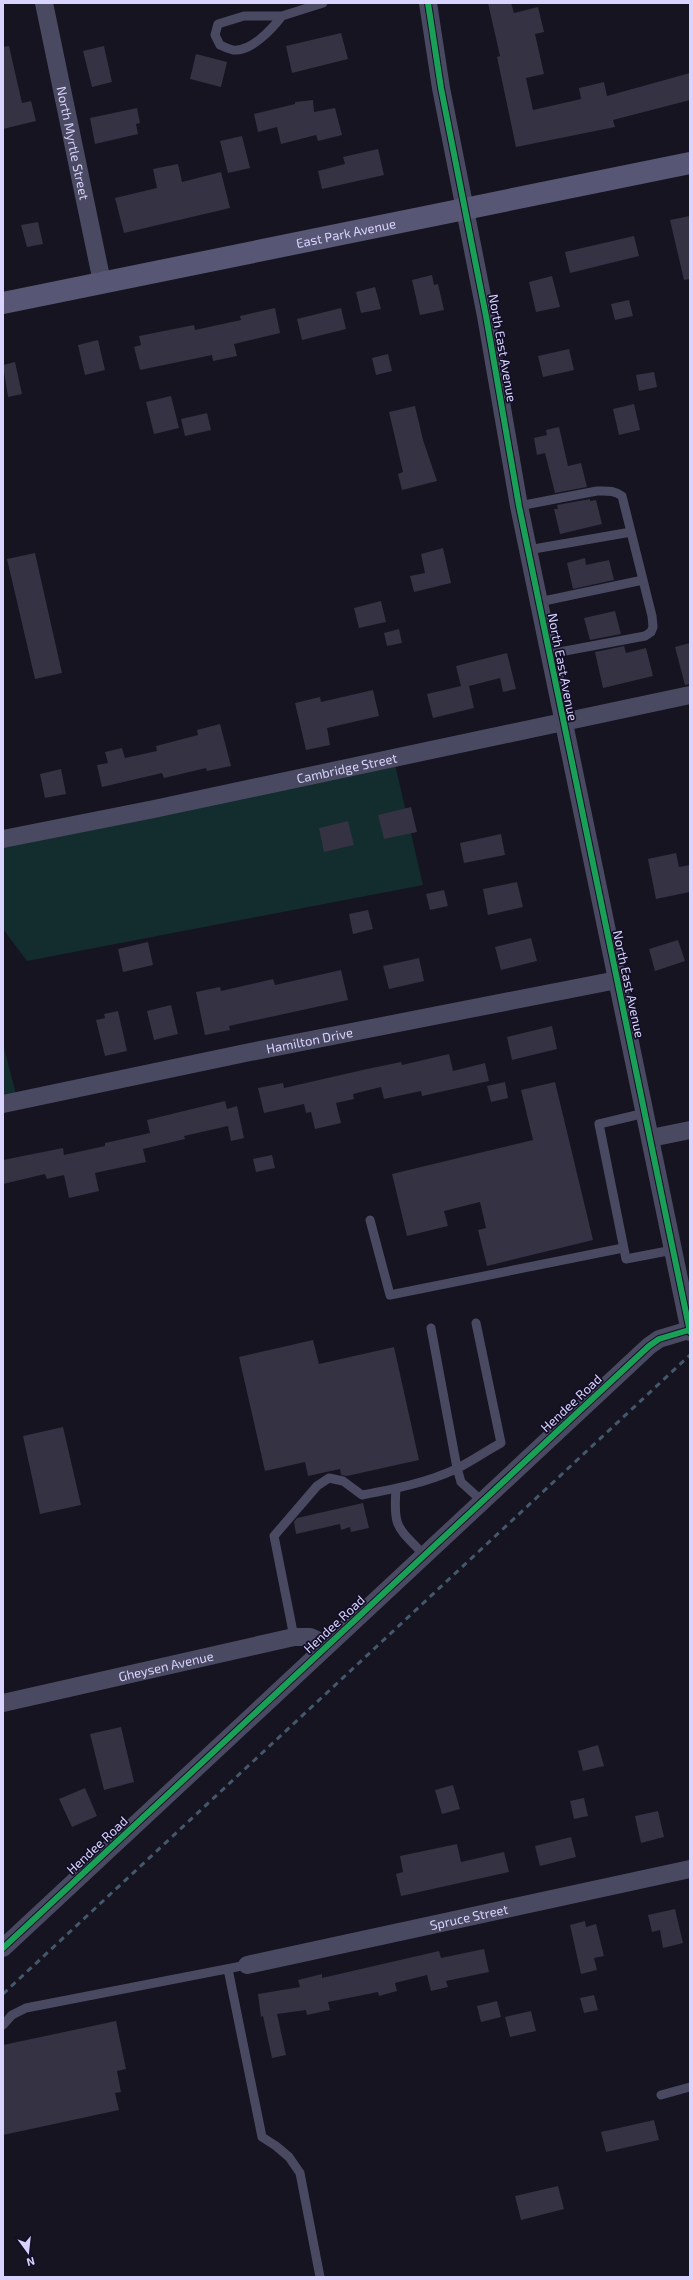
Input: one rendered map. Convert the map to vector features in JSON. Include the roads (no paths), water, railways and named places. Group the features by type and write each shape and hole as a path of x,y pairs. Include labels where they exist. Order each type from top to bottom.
{"main road":[{"name":"East Park Avenue","path":"3,303 690,163"}],"street":[{"name":"North Myrtle Street","path":"44,3 102,282"},
{"name":"North East Avenue","path":"428,3 441,88 465,208 519,506 562,721 690,1331"},
{"name":"Cambridge Street","path":"3,839 307,777 690,694"},
{"name":"Hamilton Drive","path":"3,1104 258,1050 617,980"},
{"path":"650,1138 690,1130"},
{"name":"Hendee Road","path":"3,1948 649,1346 658,1339 690,1331"},
{"name":"Gheysen Avenue","path":"3,1703 294,1637 310,1637 327,1645"},
{"name":"Spruce Street","path":"247,1965 690,1869"}],"lane":[{"path":"282,16 271,31 249,46 233,50 220,45 215,35 218,24 244,16 282,16 323,3"},
{"path":"519,506 597,491 613,492 622,496 652,616 653,627 651,632 645,636 549,654"},
{"path":"528,550 631,532"},
{"path":"539,602 643,580"},
{"path":"645,1113 599,1124 623,1248 626,1259 673,1250"},
{"path":"370,1220 390,1295 623,1248"},
{"path":"294,1637 274,1536 317,1486 329,1478 343,1481 362,1494 396,1489 432,1478 457,1468 501,1443 476,1323"},
{"path":"431,1328 457,1468 461,1482 482,1502"},
{"path":"396,1489 394,1512 398,1528 424,1555"},
{"path":"3,2025 12,2015 26,2008 247,1965"},
{"path":"228,1969 262,2138 276,2146 289,2157 300,2173 320,2277"},
{"path":"661,2095 690,2087"}],"railway":[{"path":"3,1994 690,1355"}]}
